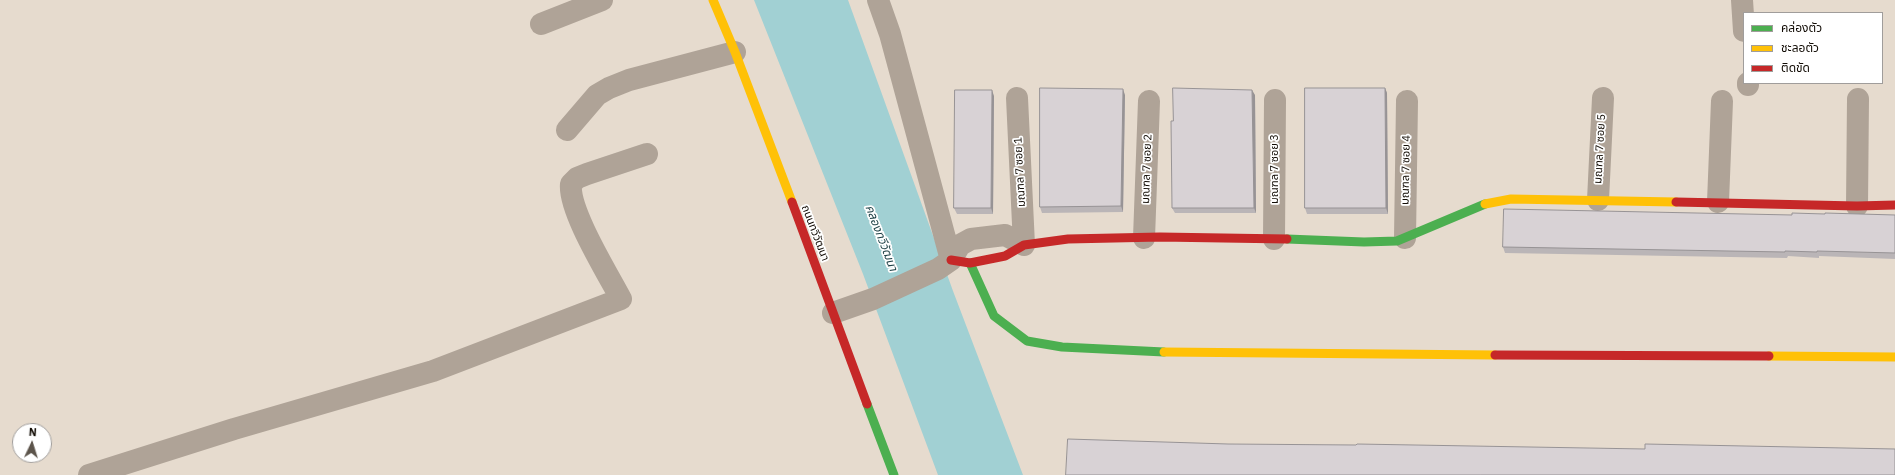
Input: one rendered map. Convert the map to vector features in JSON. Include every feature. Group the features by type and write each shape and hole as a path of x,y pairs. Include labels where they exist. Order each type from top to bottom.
{"street":[{"path":"541,24 602,0"},
{"name":"ถนนทวีวัฒนา","path":"713,0 735,52 894,475"},
{"path":"878,0 890,34 953,264 994,316 1027,341 1062,347 1122,351 1288,354 1895,358"},
{"path":"1742,0 1743,16"},
{"path":"568,130 597,95 609,88 629,80 735,52"},
{"name":"มณฑล 7 ซอย 1","path":"1017,98 1024,245"},
{"name":"มณฑล 7 ซอย 5","path":"1598,200 1603,98"},
{"path":"1857,206 1858,99"},
{"name":"มณฑล 7 ซอย 3","path":"1274,239 1275,100"},
{"name":"มณฑล 7 ซอย 2","path":"1144,238 1149,101"},
{"name":"มณฑล 7 ซอย 4","path":"1405,238 1407,101"},
{"path":"1718,202 1722,101"},
{"path":"89,475 242,426 433,371 621,299 578,218 571,199 571,184 582,176 647,154"},
{"path":"833,313 873,299 953,264 960,245 971,239 1005,235 1024,245 1068,239 1144,238 1274,239 1364,242 1397,241 1490,202 1510,199 1857,206 1895,205"}],"water":[{"name":"คลองทวีวัฒนา","path":"754,0 848,0 953,291 1023,475 938,475 863,274"}],"building":[{"path":"1040,88 1123,89 1121,206 1040,207"},
{"path":"1173,88 1252,90 1254,208 1172,208 1171,121 1173,121"},
{"path":"1305,88 1385,88 1386,208 1305,208"},
{"path":"955,90 992,90 991,208 954,208"},
{"path":"1504,209 1792,215 1792,213 1895,215 1895,253 1503,247"},
{"path":"1068,439 1228,444 1357,444 1645,449 1645,444 1895,449 1895,475 1066,475"}],"traffic: fast":[{"path":"1287,239 1364,242 1397,241 1485,204"},
{"path":"970,263 994,316 1027,341 1062,347 1164,352"},
{"path":"867,404 894,475"}],"traffic: slow":[{"path":"713,0 735,52 792,202"},
{"path":"1485,204 1511,199 1676,202"},
{"path":"1164,352 1495,355"},
{"path":"1769,356 1895,357"}],"traffic: jam":[{"path":"792,202 867,404"},
{"path":"1676,202 1857,206 1895,205"},
{"path":"951,260 970,263 1005,256 1024,245 1068,239 1160,237 1287,239"},
{"path":"1495,355 1769,356"}]}
